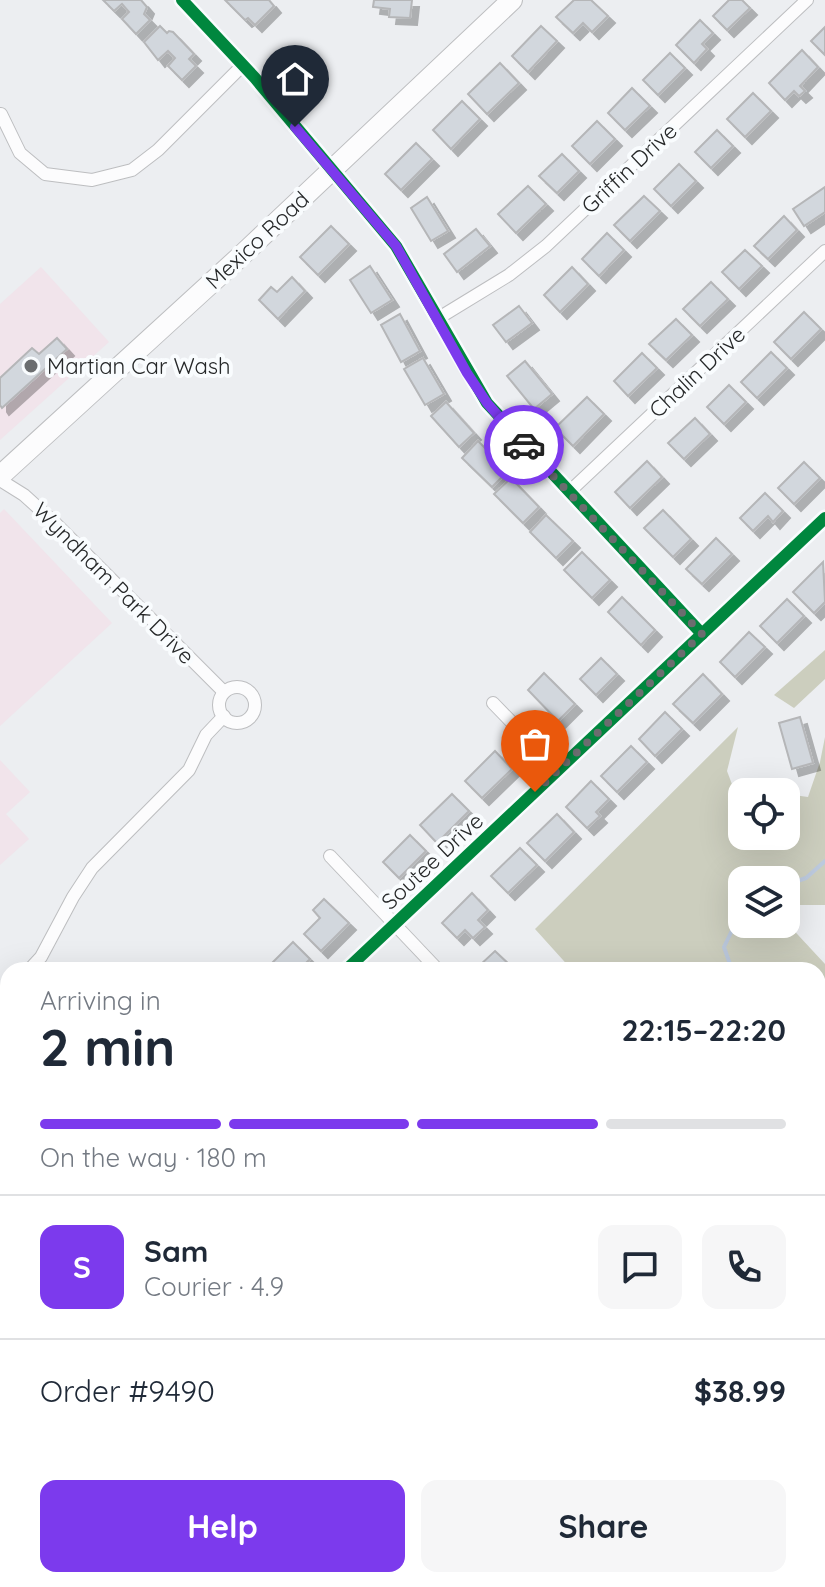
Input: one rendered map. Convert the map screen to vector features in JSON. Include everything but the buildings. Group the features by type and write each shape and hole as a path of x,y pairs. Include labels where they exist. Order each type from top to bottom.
{"main road":[{"name":"Mexico Road","path":"0,478 512,0"}],"street":[{"path":"182,0 243,65 396,246 487,403 702,634"},
{"name":"Griffin Drive","path":"437,319 509,275 546,246 807,0"},
{"path":"1,114 20,153 45,174 92,180 132,170 158,150 243,65"},
{"name":"Chalin Drive","path":"569,492 825,251"},
{"name":"Wyndham Park Drive","path":"0,478 56,524 224,692 235,687 246,689 255,702 253,713 245,721 233,722 224,716"},
{"name":"Soutee Drive","path":"355,962 825,518"},
{"path":"36,962 92,868 189,770 206,735 224,716 219,703 224,692"},
{"path":"493,703 558,770"},
{"path":"330,856 431,962"}],"shaded area":[{"path":"41,267 109,342 0,440 0,304"},
{"path":"4,509 112,623 0,726 0,513"},
{"path":"0,760 30,792 6,814 29,839 0,865"}],"green space":[{"path":"825,650 825,679 794,708 774,695"},
{"path":"738,727 727,771 730,778 728,850 800,850 800,796 808,797 825,737 825,905 800,905 800,866 728,866 728,938 800,937 823,962 565,962 535,929"}],"waterway":[{"path":"800,880 825,861"},
{"path":"728,938 724,947 729,962"}],"cycle path":[{"path":"182,0 255,78 396,246 487,403 702,634"},
{"path":"354,962 825,518"}],"way so far":[{"path":"524,445 702,634 535,792"}],"place":[{"name":"Martian Car Wash","path":"31,366"}],"route":[{"path":"295,127 396,246 467,373 487,403 524,445"}]}
